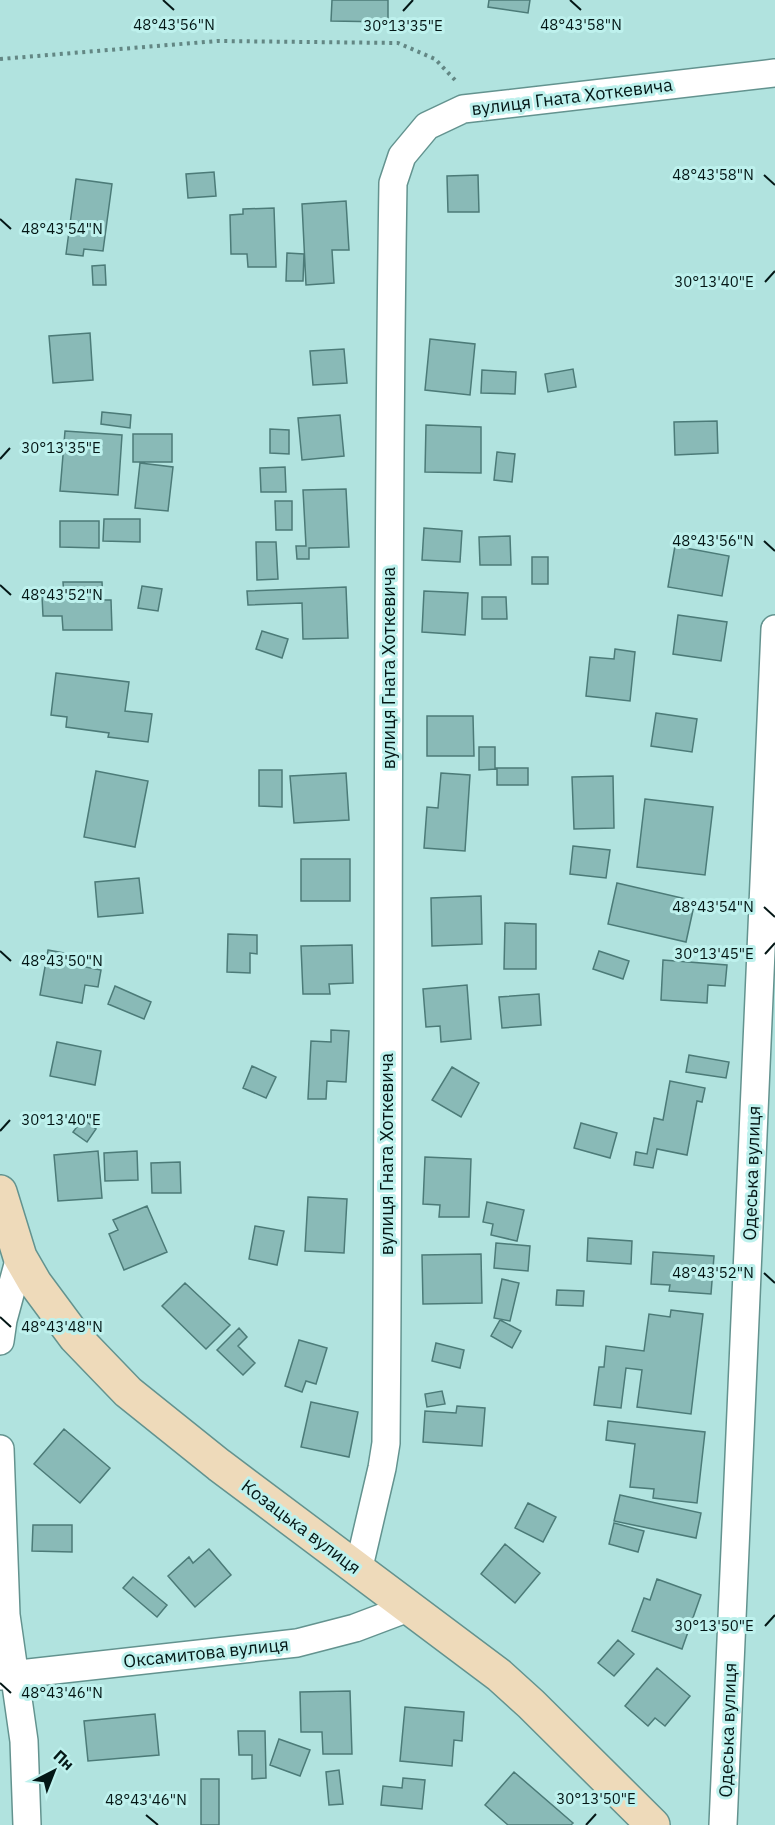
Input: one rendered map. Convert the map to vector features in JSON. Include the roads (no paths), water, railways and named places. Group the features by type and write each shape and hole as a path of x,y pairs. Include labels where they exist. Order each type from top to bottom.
{"main road":[{"name":"Козацька вулиця","path":"0,1192 20,1257 54,1310 75,1337 128,1392 358,1571 473,1654 515,1689 653,1825"}],"street":[{"name":"вулиця Гната Хоткевича","path":"358,1571 386,1443 390,798 389,430 393,183 402,156 427,126 463,110 775,73"},
{"name":"Одеська вулиця","path":"723,1825 775,629"},
{"path":"0,1341 3,1320 20,1257"},
{"path":"0,1449 7,1675 24,1741 27,1825"},
{"name":"Оксамитова вулиця","path":"7,1675 297,1643 355,1628 408,1608"}]}
